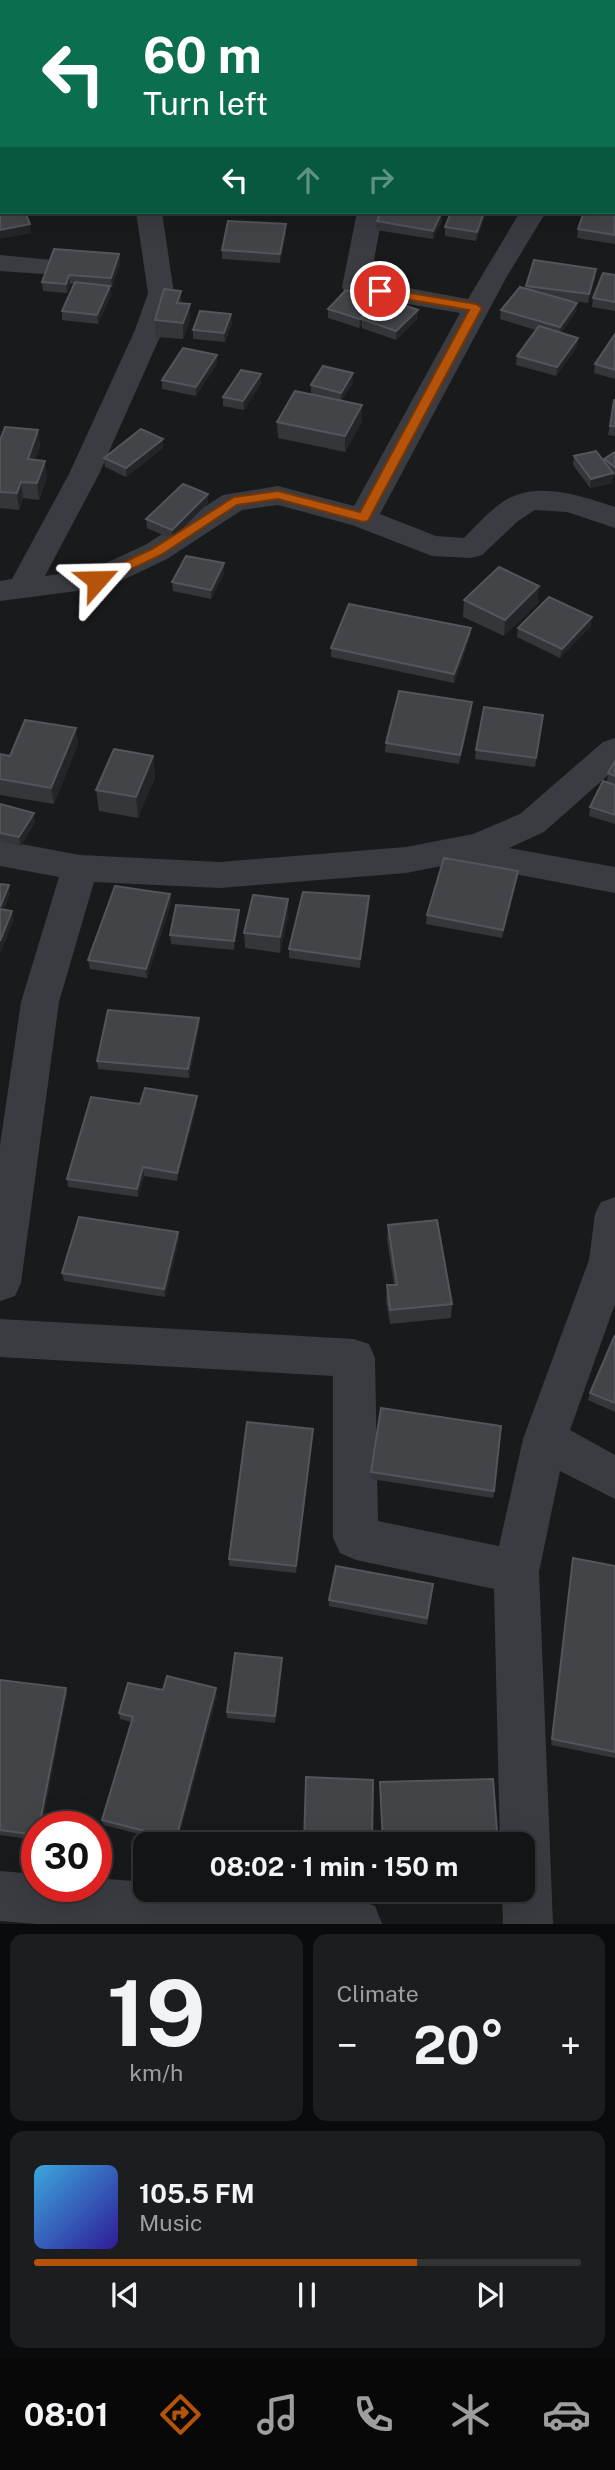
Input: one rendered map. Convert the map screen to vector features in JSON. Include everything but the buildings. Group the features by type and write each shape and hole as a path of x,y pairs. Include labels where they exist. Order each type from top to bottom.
{"street":[{"path":"11,590 84,474 149,331 161,293 149,214"},
{"path":"370,214 355,287 476,308"},
{"path":"363,518 476,308 532,214"},
{"path":"0,263 43,266"},
{"path":"11,590 97,580 156,552 234,502 278,495 363,518 432,546 471,548 519,506 537,499 576,506 615,518"},
{"path":"0,853 80,869 220,875 406,860 479,846 532,822 615,750"},
{"path":"454,850 615,880"},
{"path":"0,1283 40,1002 80,869"},
{"path":"528,1924 516,1572 545,1439 610,1260 615,1214"},
{"path":"0,1338 354,1358 356,1538 516,1572"},
{"path":"545,1439 615,1478"},
{"path":"0,1896 357,1924"}],"route":[{"path":"97,580 156,552 234,502 278,495 363,518 476,308 380,291"}]}
